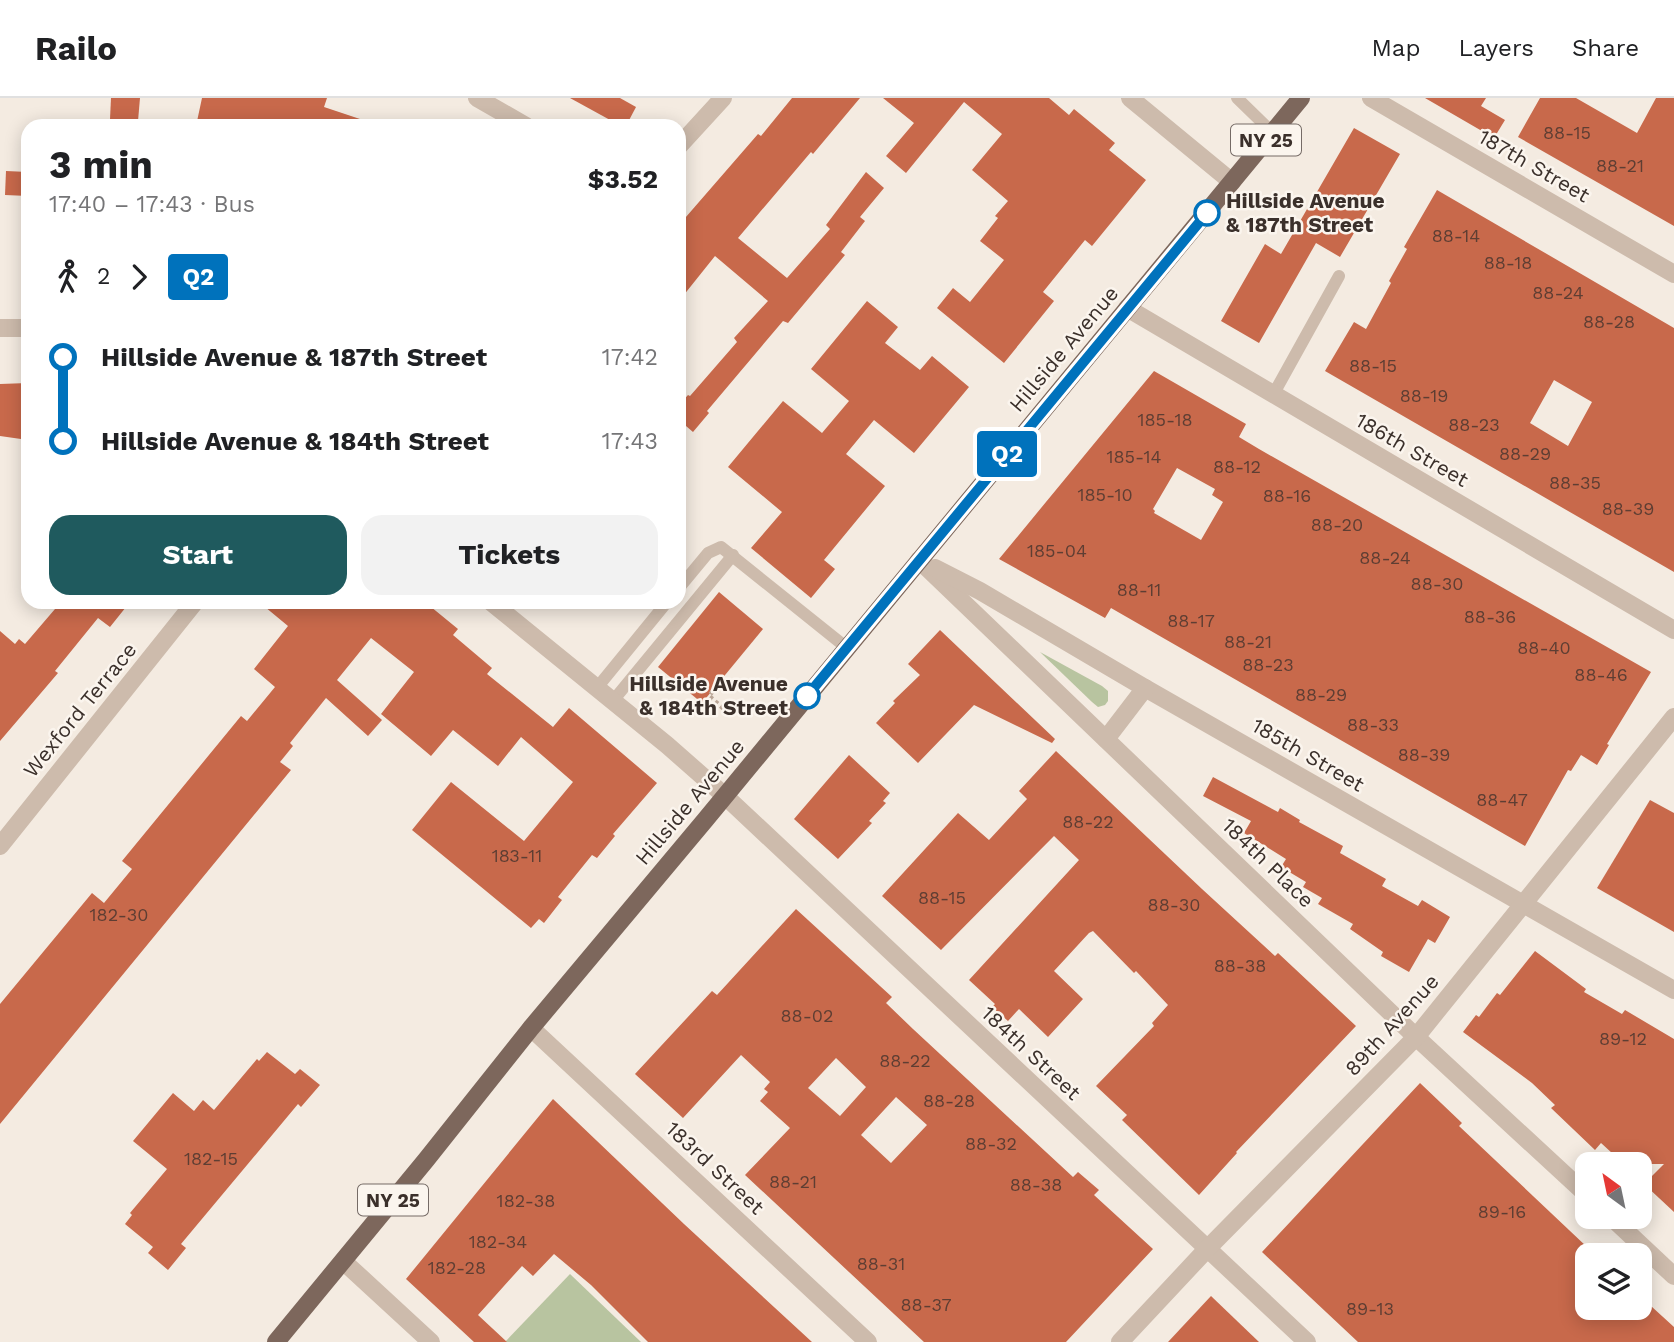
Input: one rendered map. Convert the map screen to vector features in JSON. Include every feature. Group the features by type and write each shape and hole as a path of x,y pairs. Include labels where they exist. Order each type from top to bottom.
{"main road":[{"name":"Hillside Avenue","path":"276,1342 531,1028 1301,98"}],"street":[{"path":"477,98 514,119"},
{"path":"686,138 723,98"},
{"path":"1130,98 1232,182"},
{"name":"187th Street","path":"1371,98 1674,274"},
{"name":"186th Street","path":"1127,309 1674,630"},
{"path":"0,328 21,328"},
{"name":"185th Street","path":"919,560 980,591 1674,990"},
{"name":"184th Place","path":"919,560 1416,1037 1575,1184"},
{"name":"Wexford Terrace","path":"0,846 189,609"},
{"name":"184th Street","path":"499,609 667,744 725,796 1307,1342"},
{"path":"1106,739 1145,688"},
{"name":"89th Avenue","path":"1120,1342 1207,1249 1416,1037 1674,717"},
{"name":"183rd Street","path":"531,1028 868,1342"},
{"path":"1624,1229 1674,1276"},
{"path":"343,1261 431,1342"}],"lane":[{"path":"1237,98 1273,133"},
{"path":"1273,394 1339,276"},
{"path":"686,580 708,553 721,547 847,648"},
{"path":"612,702 733,555"},
{"path":"596,689 661,609"}],"path":[{"path":"717,686 709,696 724,709"}],"green space":[{"path":"1040,652 1102,686 1108,691 1105,705 1098,707"},
{"path":"570,1274 641,1342 505,1342"}],"building":[{"path":"111,98 140,98 138,119 110,119"},
{"path":"202,98 327,98 324,107 360,119 198,119"},
{"path":"570,98 620,98 636,107 630,119 608,119"},
{"path":"792,98 860,98 738,238 787,278 830,229 826,225 866,172 884,188 860,217 865,221 841,252 845,255 788,323 783,321 707,411 709,413 693,432 686,426 686,397 690,396 737,342 734,338 768,301 715,256 686,292 686,217 758,134 761,136"},
{"path":"883,98 1049,98 1069,115 1074,109 1115,143 1109,150 1146,180 1092,246 1085,240 1043,292 1054,301 1004,363 937,308 953,288 970,302 1004,260 980,241 1008,201 972,170 1002,134 964,102 906,173 886,156 914,123"},
{"path":"1425,98 1486,98 1481,106 1505,120 1494,138"},
{"path":"1540,98 1576,98 1637,133 1656,98 1674,98 1674,226 1518,137"},
{"path":"1354,128 1400,154 1340,257 1316,243 1259,343 1221,321 1265,244 1281,254"},
{"path":"6,171 21,172 21,196 5,195"},
{"path":"1437,190 1674,328 1674,572 1325,371 1354,322 1366,329 1407,249 1404,247","holes":["1554,380 1592,402 1568,446 1530,423"]},
{"path":"867,301 898,327 885,343 920,370 932,356 969,387 914,453 874,420 846,454 885,486 824,560 835,569 811,598 751,548 782,512 728,467 783,401 822,433 849,401 811,369"},
{"path":"1154,371 1246,424 1239,437 1651,672 1597,765 1581,755 1571,771 1568,770 1525,846 1111,608 1105,618 999,559","holes":["1177,468 1215,489 1212,495 1223,502 1201,540 1154,513 1153,509"]},
{"path":"21,383 21,439 0,436 0,384"},
{"path":"719,592 763,629 702,703 658,667"},
{"path":"55,609 124,609 110,627 98,618 55,671 58,673 0,741 0,631 15,644 19,639 25,644"},
{"path":"267,609 434,609 458,629 453,635 492,668 487,674 553,727 569,708 657,783 613,834 615,836 597,858 592,855 558,897 562,900 544,923 539,919 531,928 412,830 451,782 524,841 573,782 521,737 498,766 453,730 431,756 381,714 414,672 371,638 337,680 382,720 368,736 326,698 290,743 293,746 280,762 291,770 0,1124 0,1004 92,893 104,903 132,869 122,861 241,716 247,721 275,687 254,669 288,626"},
{"path":"940,630 1055,739 1052,743 974,705 918,763 876,723 895,703 893,701 920,675 908,664"},
{"path":"1056,751 1275,956 1278,953 1356,1026 1236,1152 1199,1195 1122,1120 1127,1115 1096,1086 1154,1026 1152,1023 1168,1005 1136,971 1134,973 1093,931 1089,933 1054,971 1083,999 1048,1037 1019,1009 1008,1021 992,1007 995,1004 969,980 1079,860 1054,836 941,950 882,896 958,813 989,840 1027,799 1019,791"},
{"path":"849,755 890,793 883,801 886,803 869,821 872,823 838,859 794,819"},
{"path":"1213,777 1278,812 1280,808 1300,820 1299,822 1343,846 1340,853 1386,879 1382,886 1418,906 1422,900 1450,917 1435,943 1428,939 1409,972 1381,956 1383,952 1350,929 1353,924 1318,904 1322,898 1303,887 1306,882 1281,867 1286,859 1244,833 1251,821 1203,796"},
{"path":"1650,800 1674,813 1674,932 1597,888"},
{"path":"796,909 892,997 886,1003 913,1029 1073,1177 1078,1172 1099,1190 1094,1195 1153,1249 1066,1342 924,1342 745,1175 790,1128 760,1101 768,1092 764,1089 770,1082 741,1055 683,1118 635,1074 712,991 717,995","holes":["836,1058 866,1087 840,1116 808,1088","896,1097 927,1125 891,1163 861,1135"]},
{"path":"1535,951 1586,989 1584,992 1622,1014 1625,1010 1674,1039 1674,1212 1652,1191 1652,1176 1664,1164 1652,1164 1652,1152 1611,1152 1601,1143 1595,1150 1551,1108 1555,1105 1532,1083 1463,1032 1476,1015 1479,1017 1497,993 1500,995"},
{"path":"267,1052 295,1074 300,1069 320,1085 301,1107 298,1104 181,1244 186,1248 168,1270 148,1253 153,1247 125,1224 132,1215 130,1213 167,1169 133,1141 173,1093 194,1111 203,1100 214,1110 257,1059 259,1061"},
{"path":"1420,1083 1462,1123 1459,1126 1583,1243 1575,1243 1575,1320 1652,1320 1652,1307 1674,1327 1674,1342 1358,1342 1262,1252"},
{"path":"553,1099 812,1342 648,1342 591,1285 554,1254 533,1276 522,1266 478,1315 507,1342 474,1342 406,1279"},
{"path":"1211,1296 1259,1342 1168,1342"}],"bus line":[{"name":"Q2","path":"807,696 1207,213"}],"place":[{"name":"Hillside Avenue & 187th Street","path":"1207,213"},
{"name":"Hillside Avenue & 184th Street","path":"807,696"}]}
